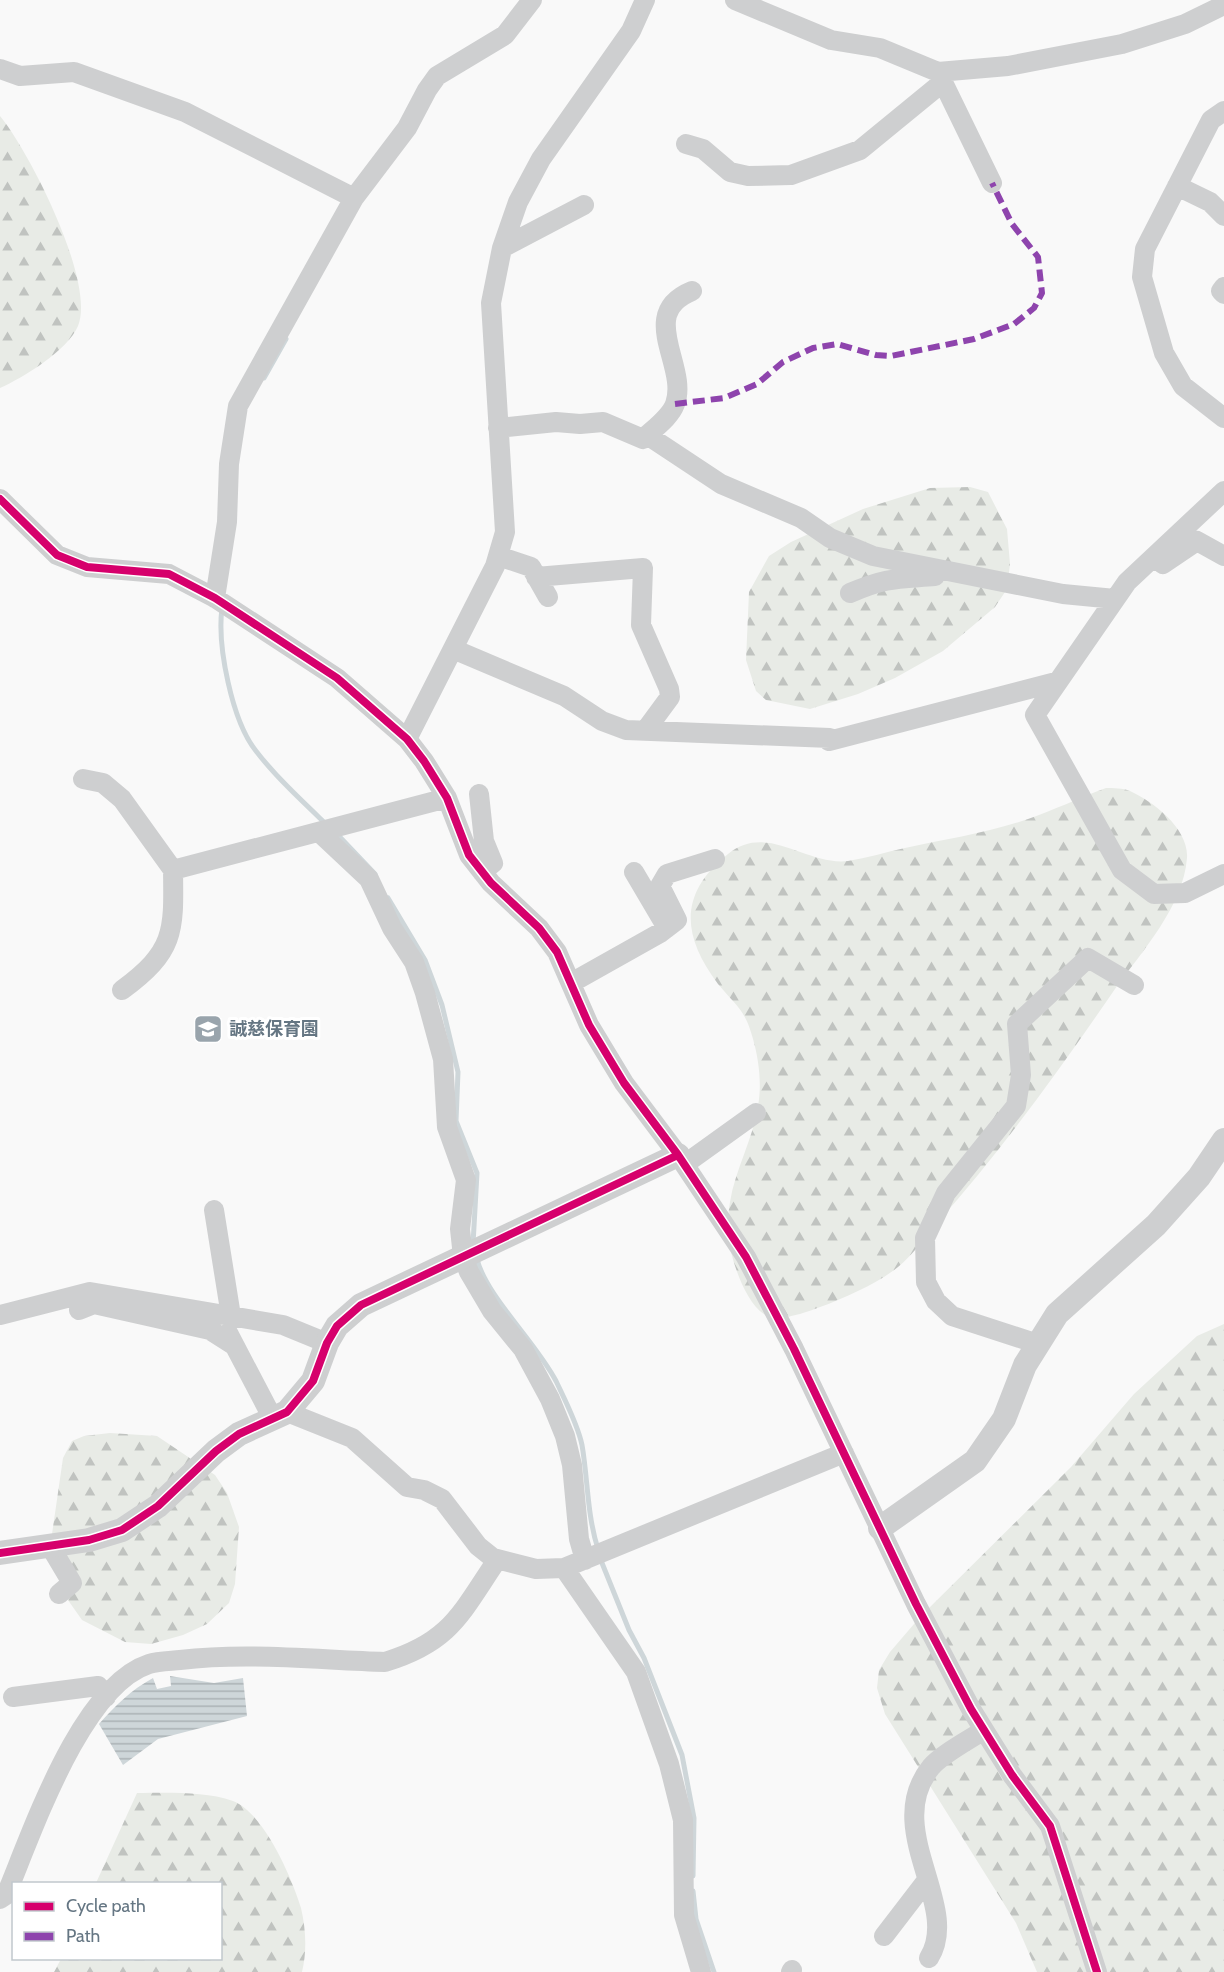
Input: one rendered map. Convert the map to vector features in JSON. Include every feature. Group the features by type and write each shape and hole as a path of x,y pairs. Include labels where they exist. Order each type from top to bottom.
{"street":[{"path":"215,598 226,522 229,464 238,406 354,198 407,128 437,76 505,35 531,0"},
{"path":"407,739 498,556 505,532 491,303 502,248 518,202 541,159 631,31 645,0"},
{"path":"735,0 831,40 880,48 941,77 992,183"},
{"path":"686,144 703,149 730,172 748,176 791,175 860,150 941,77 1122,44 1185,24 1224,5"},
{"path":"0,69 20,76 74,72 184,112 354,198"},
{"path":"1224,111 1211,120 1145,249 1142,277 1164,353 1183,386 1224,418"},
{"path":"1177,186 1210,202 1224,216"},
{"path":"502,248 584,205"},
{"path":"1224,287 1221,291 1224,294"},
{"path":"498,428 556,422 580,424 603,422 644,439 675,404 677,386 664,322 673,303 692,291"},
{"path":"647,435 721,484 801,518 830,538 873,556 1063,594 1115,599"},
{"path":"1224,491 1127,582 1035,715 1122,870 1154,894 1185,893 1224,874"},
{"path":"0,499 57,555 87,567 169,574 215,598 337,678 407,739 447,798 470,855 482,872 539,928 557,952 589,1025 624,1083 681,1159 746,1257 916,1604 984,1730 1012,1775 1050,1826 1097,1972"},
{"path":"1154,557 1163,564 1197,541 1224,556"},
{"path":"498,556 531,567 548,597"},
{"path":"536,577 643,568 641,625 669,689 670,697 645,731"},
{"path":"850,593 874,582 898,576 934,577 955,572"},
{"path":"453,649 564,696 602,721 626,730 830,738 829,741 1056,682"},
{"path":"83,778 103,783 122,799 173,870 174,919 166,948 145,973 122,990"},
{"path":"479,794 484,841 493,863 482,872"},
{"path":"173,870 340,828 447,798"},
{"path":"320,833 369,879 392,928 414,962 443,1059 447,1127 466,1180 460,1228 463,1257 469,1272 492,1311 523,1348 550,1399 565,1436 572,1465 579,1539 585,1560"},
{"path":"571,983 677,920 660,886 667,874 715,859"},
{"path":"634,872 667,928"},
{"path":"1038,1344 952,1316 936,1301 926,1282 925,1238 946,1192 1016,1106 1021,1075 1017,1024 1088,958 1134,985"},
{"path":"0,1553 89,1540 122,1530 158,1506 216,1451 239,1434 280,1415 313,1381 327,1343 337,1326 361,1305 681,1159 756,1113"},
{"path":"880,1528 941,1488 975,1461 1004,1419 1025,1365 1057,1314 1156,1226 1199,1177 1224,1140"},
{"path":"214,1210 232,1344"},
{"path":"0,1315 90,1292 283,1325 327,1343"},
{"path":"79,1310 94,1304 210,1330 232,1344 280,1415 352,1438 407,1487 424,1490 442,1499 478,1546 497,1560 536,1569 564,1568 844,1453"},
{"path":"50,1546 72,1583 59,1594"},
{"path":"0,1899 6,1895 73,1741 120,1681 148,1664 211,1656 385,1662 409,1655 432,1644 452,1625 497,1560"},
{"path":"564,1568 636,1672 669,1764 683,1820 684,1915 701,1972"},
{"path":"13,1697 98,1686 106,1697"},
{"path":"929,1958 936,1946 937,1923 913,1811 918,1790 932,1766 984,1730"},
{"path":"884,1936 927,1880"}],"green space":[{"path":"0,116 27,157 57,218 69,249 81,306 78,326 65,344 32,370 0,388"},
{"path":"970,487 988,492 1007,529 1010,564 1007,589 995,607 943,651 895,678 858,694 810,709 766,700 756,691 746,660 749,592 769,556 791,542 863,509 930,488"},
{"path":"1106,788 1127,790 1159,809 1176,827 1186,847 1184,876 1178,894 1160,928 1007,1138 903,1262 877,1281 824,1306 776,1319 765,1315 756,1307 741,1281 731,1251 727,1227 732,1190 756,1118 760,1090 758,1064 747,1021 718,984 697,949 692,932 691,916 693,900 700,884 728,854 743,845 757,842 772,843 817,858 848,861 1013,824"},
{"path":"1224,1324 1224,1972 1037,1972 1016,1923 885,1714 877,1688 879,1670 890,1652 920,1617 1071,1467 1134,1394 1197,1336"},
{"path":"110,1433 157,1436 215,1475 227,1493 239,1527 235,1584 229,1603 207,1624 183,1635 151,1644 125,1642 82,1620 63,1593 52,1534 63,1458 72,1441 84,1436"},
{"path":"137,1793 185,1793 233,1801 244,1808 266,1832 291,1880 304,1924 305,1957 302,1972 54,1972 60,1960 222,1960 222,1882 96,1882"}],"shaded area":[{"path":"170,1676 214,1683 243,1678 247,1716 158,1739 123,1765 99,1724 124,1698 153,1678 157,1689 171,1686"}],"waterway":[{"path":"264,378 286,339"},
{"path":"222,608 224,662 233,703 247,738 272,770 327,825"},
{"path":"336,833 375,874"},
{"path":"388,898 425,960 442,1005 458,1072 456,1121 477,1173 473,1244"},
{"path":"477,1259 490,1288 556,1381 574,1421 582,1445 590,1510 598,1549"},
{"path":"600,1558 629,1630 644,1658 682,1755 694,1818 693,1876"},
{"path":"693,1891 696,1919 714,1972"}],"marked path":[{"path":"675,404 724,398 757,384 783,362 813,348 837,344 876,355 891,356 974,339 1014,324 1034,308 1042,293 1038,257 1012,224 992,183"}],"cycle path":[{"path":"0,499 57,555 87,567 169,574 215,598 337,678 407,739 424,761 447,798 469,855 491,883 539,928 557,952 589,1025 624,1083 678,1155 746,1257 794,1349 916,1604 971,1709 1012,1775 1050,1826 1097,1972"},
{"path":"0,1553 89,1540 122,1530 158,1506 216,1451 239,1434 287,1412 313,1381 327,1343 337,1326 361,1305 678,1155"}],"place":[{"name":"誠慈保育園","path":"208,1029"}]}
